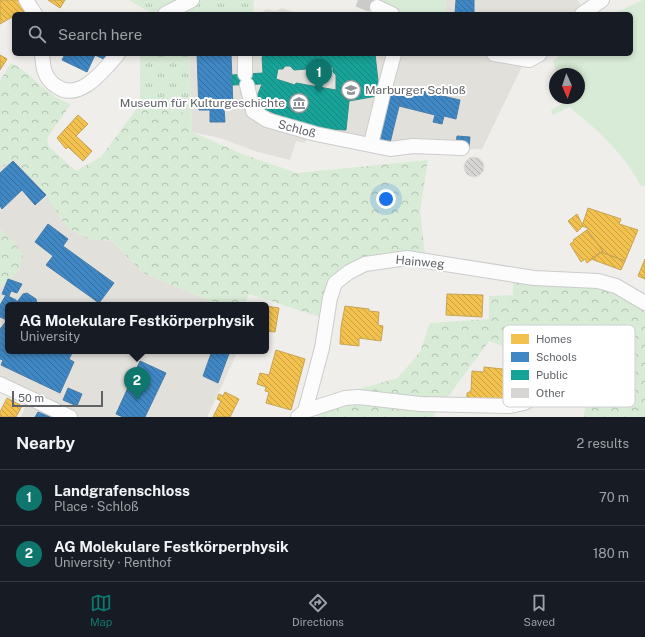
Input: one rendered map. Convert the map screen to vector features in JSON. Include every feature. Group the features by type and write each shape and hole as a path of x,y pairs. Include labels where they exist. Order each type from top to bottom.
{"street":[{"path":"26,0 34,12"},
{"path":"169,12 192,0"},
{"path":"585,12 602,0"},
{"path":"377,7 388,12"},
{"path":"42,56 43,68 47,78 60,89 70,92 79,89 91,81 116,56"},
{"name":"Schloß","path":"245,56 248,98 253,110 266,120 316,134 390,149 413,146 462,148"},
{"path":"371,144 393,56"},
{"path":"505,56 529,60 536,56"},
{"name":"Hainweg","path":"301,414 322,348 330,298 335,283 349,272 365,264 407,258 534,278 598,281 616,286 645,303"},
{"path":"5,387 70,417"},
{"path":"301,414 345,398 358,397 420,404 503,406"}],"shaded area":[{"path":"446,0 578,0 581,5 573,12 445,12"},
{"path":"282,8 293,12 262,12 266,9 275,11"},
{"name":"Marburger Schloß","path":"189,56 527,56 482,149 413,150 307,138 305,143 296,141 290,160 258,152 220,138 192,132"},
{"path":"14,159 46,194 63,222 70,229 89,239 112,241 143,273 214,302 5,302 5,354 237,354 207,417 21,417 30,395 0,379 0,288 20,269 14,242 0,229 0,164 4,166"}],"green space":[{"path":"129,0 179,0 157,12 150,12"},
{"path":"200,0 254,0 253,12 177,12"},
{"path":"382,0 446,0 445,12 398,12 388,6"},
{"path":"645,0 645,186 641,186 634,174 610,143 570,107 553,115 551,110 562,104 585,104 585,68 555,68 553,61 559,56 633,56 633,12 617,12"},
{"path":"140,56 189,56 191,114 140,104"},
{"path":"11,63 27,73 54,96 71,104 47,138 49,147 76,171 101,157 140,104 191,114 192,132 242,154 297,173 428,160 420,211 425,254 364,260 325,296 320,317 249,294 246,302 214,302 143,273 112,241 89,239 70,229 63,222 46,194 14,159 4,166 0,164 0,81"},
{"path":"0,229 14,242 23,255 20,269 0,288"},
{"path":"513,281 598,288 625,297 645,311 645,417 583,417 586,407 635,407 635,325 503,325 503,346 489,341 433,417 320,417 312,415 317,401 398,378 420,352 430,323 489,319 489,296 513,295"}],"building: Homes":[{"path":"0,0 20,0 28,12 12,12 12,17 0,24"},
{"path":"48,0 65,0 60,8"},
{"path":"0,55 7,59 0,70"},
{"path":"78,115 88,124 76,136 92,151 83,161 68,147 66,149 57,138"},
{"path":"588,208 621,219 619,224 638,230 625,261 601,252 603,251 587,230 588,228 582,226"},
{"path":"577,214 583,226 577,232 568,221"},
{"path":"587,230 603,251 587,263 585,259 581,262 570,244"},
{"path":"601,252 625,261 621,270 591,259"},
{"path":"645,259 645,279 638,276"},
{"path":"447,294 483,295 482,317 446,315"},
{"path":"269,306 279,308 275,332 269,331"},
{"path":"345,306 369,309 369,311 379,312 378,325 383,326 381,341 359,338 359,346 340,344 341,327"},
{"path":"276,350 305,359 291,410 266,403 269,392 265,391 266,387 257,384 260,373 269,375"},
{"path":"484,367 503,369 503,398 501,398 500,402 470,400 467,398 467,393 471,391 472,371 484,372"},
{"path":"225,392 239,399 230,417 213,417 221,401 217,399 219,394 223,396"},
{"path":"7,398 22,406 16,417 0,417 0,412"}],"building: Schools":[{"path":"456,0 474,0 474,12 455,12"},
{"path":"64,56 95,56 87,72 62,60"},
{"path":"97,56 107,56 106,60"},
{"path":"197,56 231,56 233,107 224,108 225,122 210,122 210,110 199,110"},
{"path":"404,87 460,100 456,119 444,116 442,124 433,122 435,115 399,106"},
{"path":"387,90 402,94 389,147 374,144"},
{"path":"457,136 470,137 469,147 456,146"},
{"path":"13,161 46,195 35,205 22,190 2,209 0,206 0,173"},
{"path":"48,224 68,239 63,246 114,283 100,302 98,302 46,265 53,256 35,242"},
{"path":"8,279 22,284 17,293 11,291 9,296 2,294"},
{"path":"27,293 36,299 36,302 17,302 23,294"},
{"path":"6,295 16,300 17,302 5,302 5,319 0,317 0,305"},
{"path":"5,323 5,330 1,328"},
{"path":"0,328 5,330 5,354 72,354 69,359 74,362 60,393 1,365 3,360 0,359"},
{"path":"211,354 229,354 218,383 203,376"},
{"path":"140,361 166,373 145,417 123,417 116,414"},
{"path":"68,388 82,394 77,406 63,400"},
{"path":"38,412 50,417 35,417"}],"building: Public":[{"path":"263,56 375,56 379,90 377,96 349,101 346,130 324,129 309,125 281,122 282,117 254,104 262,84 232,85 232,75 263,73","holes":["285,66 290,66 294,70 333,67 333,72 336,75 336,90 296,83 295,85 276,79 278,69 283,69"]}],"building: Other":[{"path":"474,157 481,160 484,167 481,174 474,177 467,174 464,167 467,160"}],"tunnel":[{"path":"358,0 377,7"}],"place":[{"name":"Marburger Schloß","path":"351,90"},
{"name":"Landgrafenschloss","path":"319,92"},
{"name":"Museum für Kulturgeschichte","path":"299,103"},
{"name":"AG Molekulare Festkörperphysik","path":"137,400"}]}
